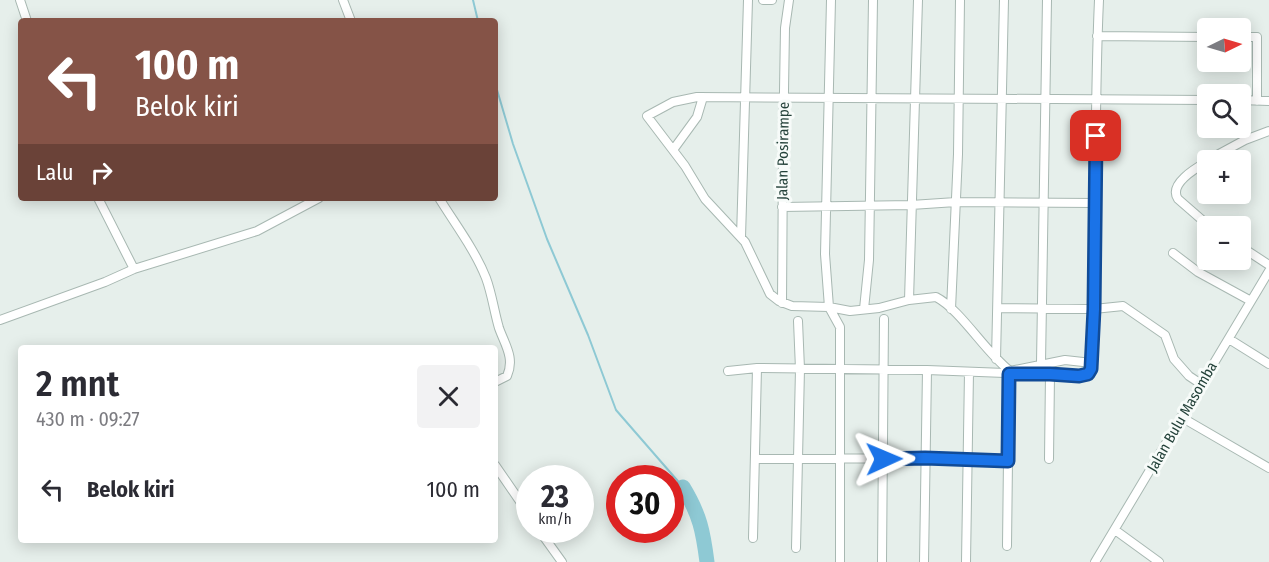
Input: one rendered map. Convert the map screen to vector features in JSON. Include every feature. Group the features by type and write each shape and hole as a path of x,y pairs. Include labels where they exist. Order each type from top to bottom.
{"street":[{"path":"20,0 26,18"},
{"path":"343,0 350,18"},
{"path":"741,237 748,0"},
{"path":"763,0 772,0"},
{"name":"Jalan Posirampe","path":"782,303 784,99 786,16 789,0"},
{"path":"831,0 825,254 829,307 840,327 840,562"},
{"path":"864,309 869,260 873,0"},
{"path":"909,300 918,0"},
{"path":"951,309 959,99 960,0"},
{"path":"996,359 1004,0"},
{"path":"1041,363 1047,0"},
{"path":"728,371 758,368 884,369 1083,376 1088,374 1092,363 1094,309 1095,98 1099,0"},
{"path":"1097,36 1197,37"},
{"path":"1251,37 1257,37 1257,101"},
{"path":"673,150 697,117 704,97"},
{"path":"1092,363 1065,360 1010,371 996,359 951,309 936,297 850,311 829,307 808,308 782,303 770,294 752,253 741,237 705,199 695,181 647,116 673,102 704,97 1197,100"},
{"path":"1251,101 1269,101"},
{"path":"1227,150 1269,131"},
{"path":"1197,167 1176,189 1175,194 1198,216"},
{"path":"100,201 134,269"},
{"path":"0,320 134,269 257,231 314,201"},
{"path":"441,201 475,255 487,279 499,327 510,357 511,367 507,376 498,380"},
{"path":"782,207 956,202 1096,203"},
{"path":"1173,253 1198,272 1251,301"},
{"path":"1251,253 1269,265"},
{"name":"Jalan Bulu Masomba","path":"1095,562 1269,271"},
{"path":"998,308 1094,309 1123,306 1165,335 1174,359 1182,369 1201,384"},
{"path":"882,562 884,319"},
{"path":"795,548 800,369 798,321"},
{"path":"1229,339 1269,364"},
{"path":"753,538 758,368"},
{"path":"924,562 927,370"},
{"path":"966,562 969,372"},
{"path":"1007,546 1009,374"},
{"path":"1049,459 1050,374"},
{"path":"1181,417 1269,468"},
{"path":"756,459 925,458 1008,461"},
{"path":"498,469 516,496"},
{"path":"1115,530 1159,562"},
{"path":"548,543 562,562"}],"waterway":[{"path":"473,0 477,18"},
{"path":"498,93 513,144 547,239 588,335 616,410 664,465"},
{"path":"684,489 700,523 707,562"}],"route":[{"path":"884,459 1008,461 1009,374 1079,376 1088,374 1092,363 1094,309 1096,136"}]}
